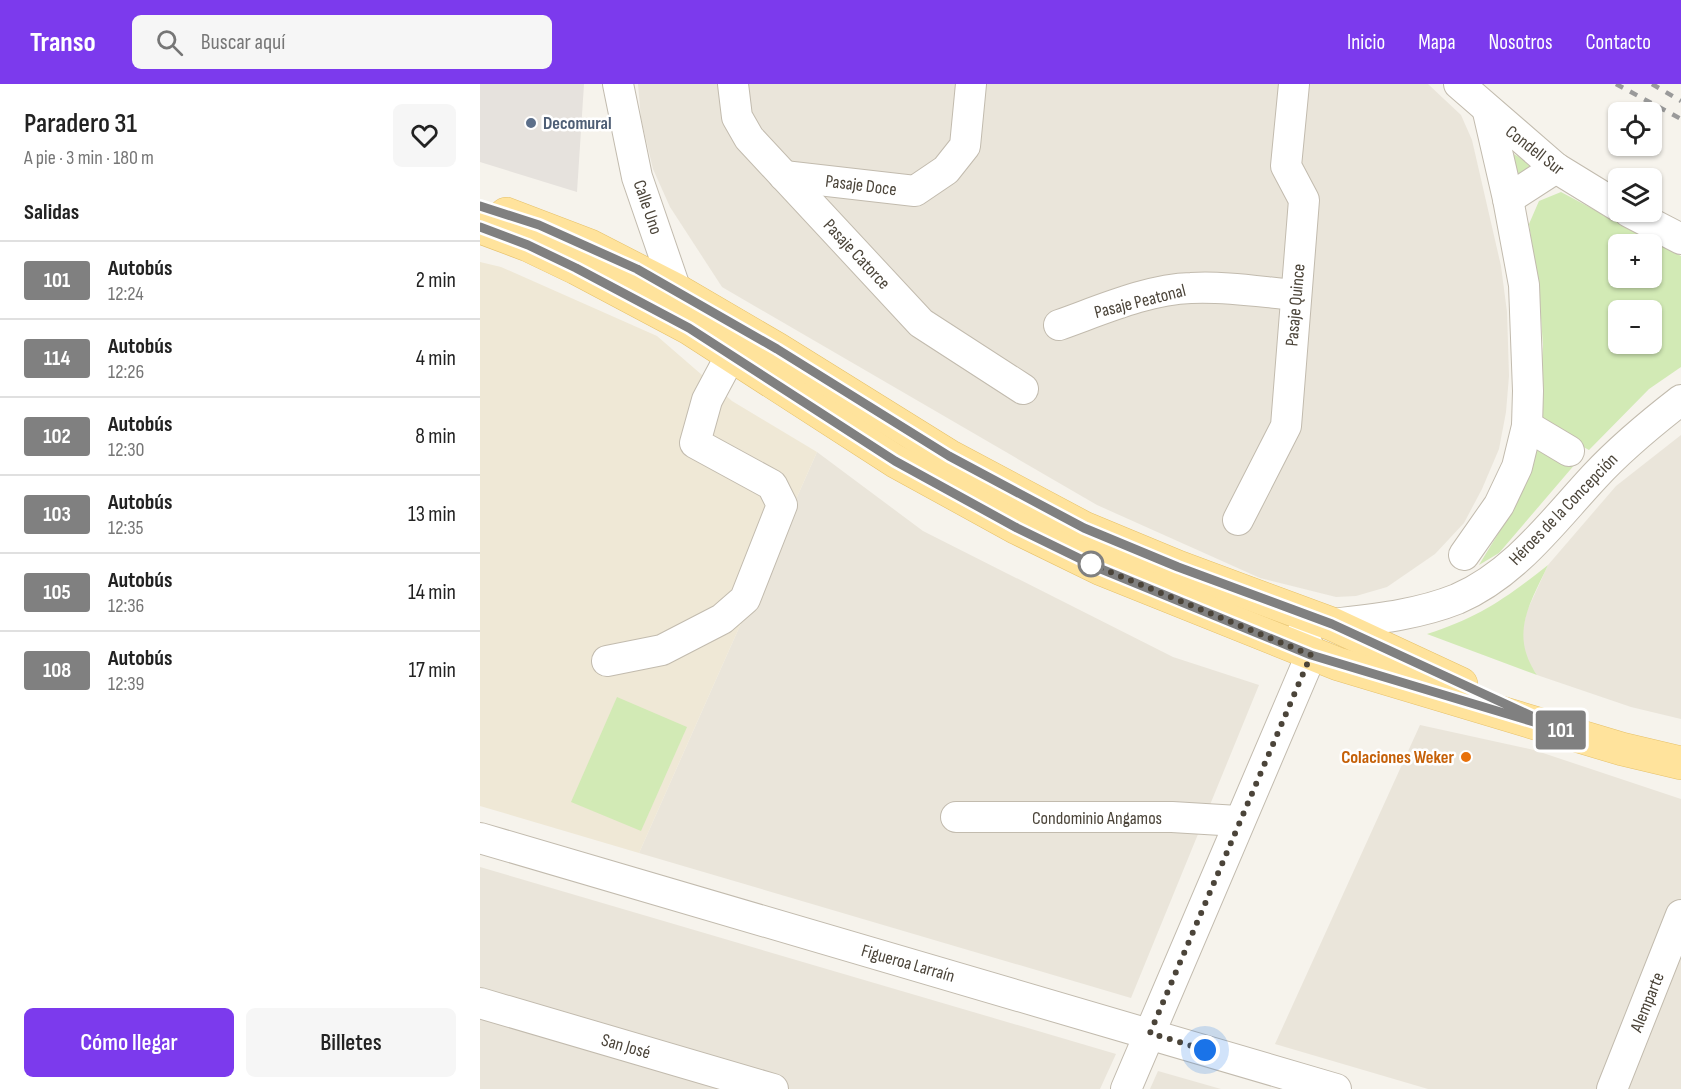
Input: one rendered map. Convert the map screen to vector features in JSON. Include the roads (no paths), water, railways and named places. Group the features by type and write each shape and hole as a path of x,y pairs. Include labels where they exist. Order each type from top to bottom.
{"main road":[{"path":"480,206 590,246 676,290 777,349 949,456 1084,528 1297,614 1332,624 1564,731"},
{"path":"480,227 528,245 576,268 689,328 895,461 1017,528 1141,586 1311,655 1564,731 1681,763"}],"street":[{"name":"Calle Uno","path":"618,84 637,177 689,328"},
{"name":"Pasaje Catorce","path":"733,84 737,117 749,138 921,322 1023,389"},
{"name":"Pasaje Doce","path":"784,176 915,191 946,170 965,146 971,84"},
{"name":"Pasaje Quince","path":"1238,519 1286,426 1304,200 1286,166 1294,84"},
{"name":"Condell Sur","path":"1459,84 1488,112 1556,168 1608,200"},
{"path":"1464,555 1499,505 1517,467 1527,426 1524,285 1508,199 1488,112"},
{"path":"1508,199 1556,168"},
{"path":"1648,222 1681,239"},
{"name":"Pasaje Peatonal","path":"1059,325 1109,307 1168,290 1191,287 1296,295"},
{"path":"607,662 662,650 722,619 745,599 778,520 782,505 772,485 695,443 707,400 730,356"},
{"name":"Héroes de la Concepción","path":"1332,624 1420,611 1458,598 1502,572 1537,541 1631,439 1681,400"},
{"name":"Héroes de la Concepción","path":"1527,426 1569,451"},
{"path":"1126,1089 1238,821 1311,655 1297,614"},
{"name":"Condominio Angamos","path":"956,817 1172,817 1238,821"},
{"name":"Figueroa Larraín","path":"480,838 1336,1089"},
{"name":"Alemparte","path":"1612,1089 1681,915"},
{"name":"San José","path":"480,1004 772,1089"}],"railway":[{"path":"1616,84 1681,119"},
{"path":"1652,84 1681,101"}],"place":[{"name":"Decomural","path":"531,123"},
{"name":"Colaciones Weker","path":"1466,757"}]}
